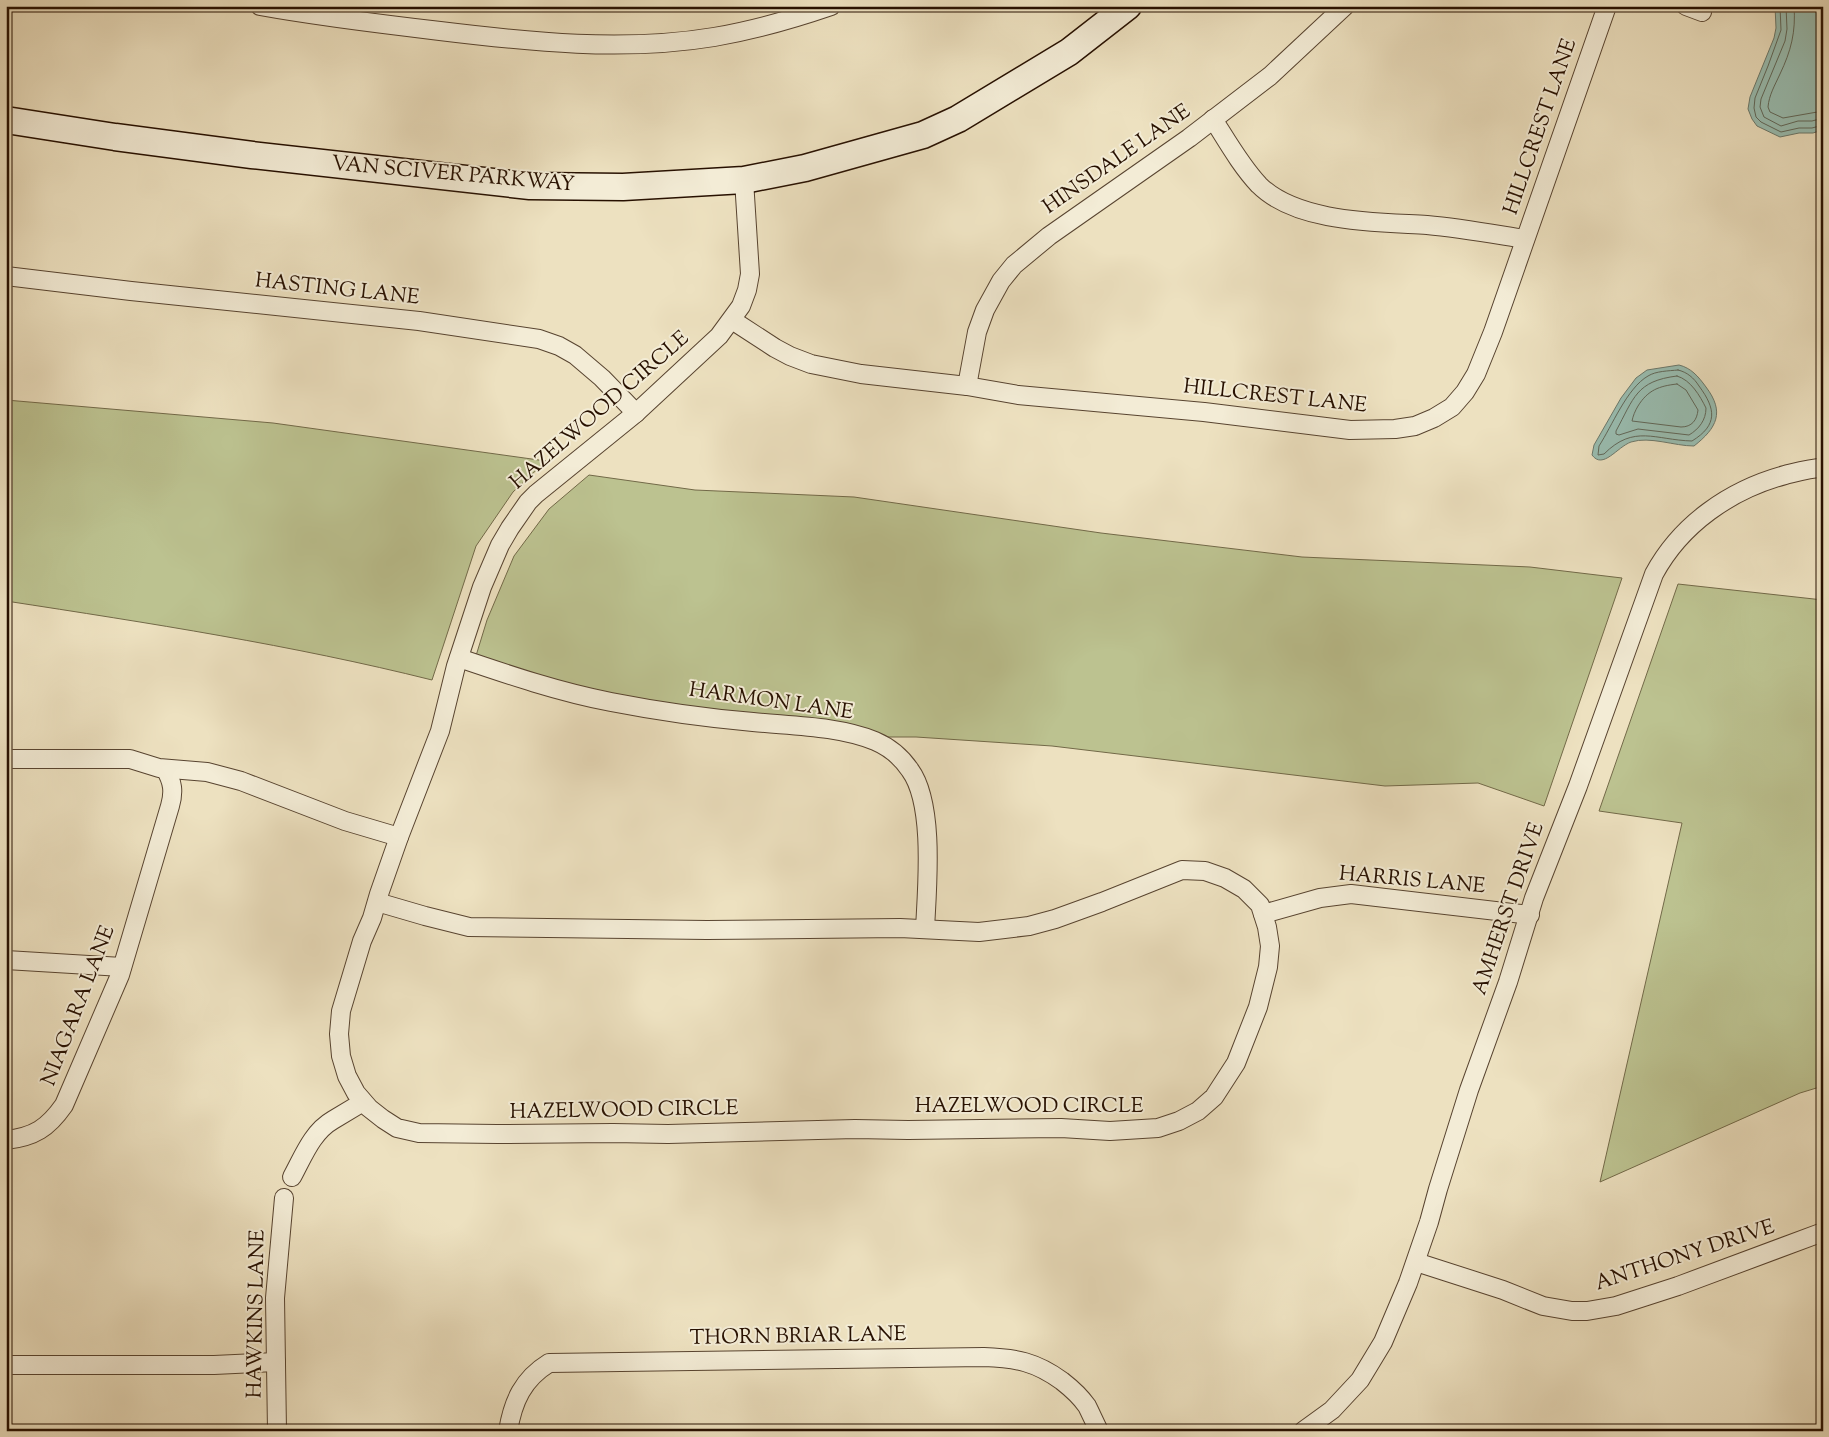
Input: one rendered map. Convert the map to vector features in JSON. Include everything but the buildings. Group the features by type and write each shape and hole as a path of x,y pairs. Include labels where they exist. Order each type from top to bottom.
{"street":[{"path":"260,6 354,21 470,35 581,43 626,44 714,37 792,20 831,6"},
{"name":"VAN SCIVER PARKWAY","path":"6,120 114,137 252,155 530,186 623,187 744,180 805,168 923,135 958,119 1069,52 1128,6"},
{"name":"HINSDALE LANE","path":"967,386 978,332 985,310 991,296 1014,266 1049,236 1270,76 1308,43 1345,6"},
{"name":"HILLCREST LANE","path":"732,320 790,356 811,364 861,374 967,386 1018,395 1204,412 1327,428 1372,430 1415,426 1434,418 1452,407 1476,374 1493,332 1607,6"},
{"path":"1213,119 1259,185 1278,199 1297,207 1319,214 1363,222 1427,225 1525,239"},
{"name":"HAZELWOOD CIRCLE","path":"377,902 469,927 707,930 925,929 979,932 1029,926 1055,919 1182,870 1205,871 1225,878 1244,890 1260,905 1267,927 1270,946 1268,966 1258,1007 1236,1063 1214,1097 1198,1111 1179,1121 1158,1128 1110,1131 1052,1128 856,1129 668,1134 612,1132 534,1134 419,1133 397,1128 363,1102 356,1093 347,1076 341,1056 339,1034 341,1011 347,990 399,837 440,731 459,658 491,565 500,545 520,513 536,494 636,413 719,336 732,320 741,306 750,274 744,180"},
{"name":"HASTING LANE","path":"6,276 418,321 539,339 559,346 575,355 602,378 636,413"},
{"name":"AMHERST DRIVE","path":"1303,1431 1342,1401 1368,1368 1389,1330 1416,1262 1469,1090 1508,982 1534,898 1578,786 1654,574 1664,557 1690,527 1739,491 1778,477 1823,468"},
{"name":"HARMON LANE","path":"459,658 523,680 603,700 729,719 830,730 877,742 896,754 911,771 919,790 924,810 929,867 925,929"},
{"path":"6,759 130,759 165,769 207,772 241,781 346,821 399,837"},
{"name":"NIAGARA LANE","path":"6,1140 22,1138 35,1133 56,1117 64,1105 122,967 173,795 171,778 165,769"},
{"name":"HARRIS LANE","path":"1263,914 1320,898 1351,894 1530,915"},
{"path":"6,960 122,967"},
{"path":"292,1177 320,1130 332,1120 363,1102"},
{"name":"HAWKINS LANE","path":"277,1431 276,1279 284,1198"},
{"name":"ANTHONY DRIVE","path":"1416,1262 1503,1290 1543,1306 1572,1311 1587,1311 1616,1306 1678,1286 1823,1232"},
{"name":"THORN BRIAR LANE","path":"508,1431 514,1403 520,1391 528,1379 549,1363 984,1357 1015,1359 1027,1362 1048,1372 1078,1395 1100,1431"},
{"path":"6,1365 214,1365 276,1362"}],"green space":[{"path":"6,400 273,423 546,461 513,492 476,546 432,680 273,645 167,626 6,601"},
{"path":"589,475 695,490 854,497 1101,533 1302,557 1530,567 1622,578 1544,806 1478,783 1385,786 1052,746 916,737 855,737 634,705 475,659 487,620 514,556 549,509"},
{"path":"1678,584 1823,600 1823,1086 1800,1093 1600,1182 1682,823 1599,811"}],"water":[{"path":"1775,6 1823,6 1823,128 1813,133 1799,133 1780,137 1757,126 1748,109 1750,97 1774,38 1776,28"},
{"path":"1679,365 1694,373 1712,396 1717,412 1713,426 1708,433 1694,446 1638,440 1631,442 1605,459 1596,459 1592,455 1594,445 1621,398 1636,378 1647,370"}]}
